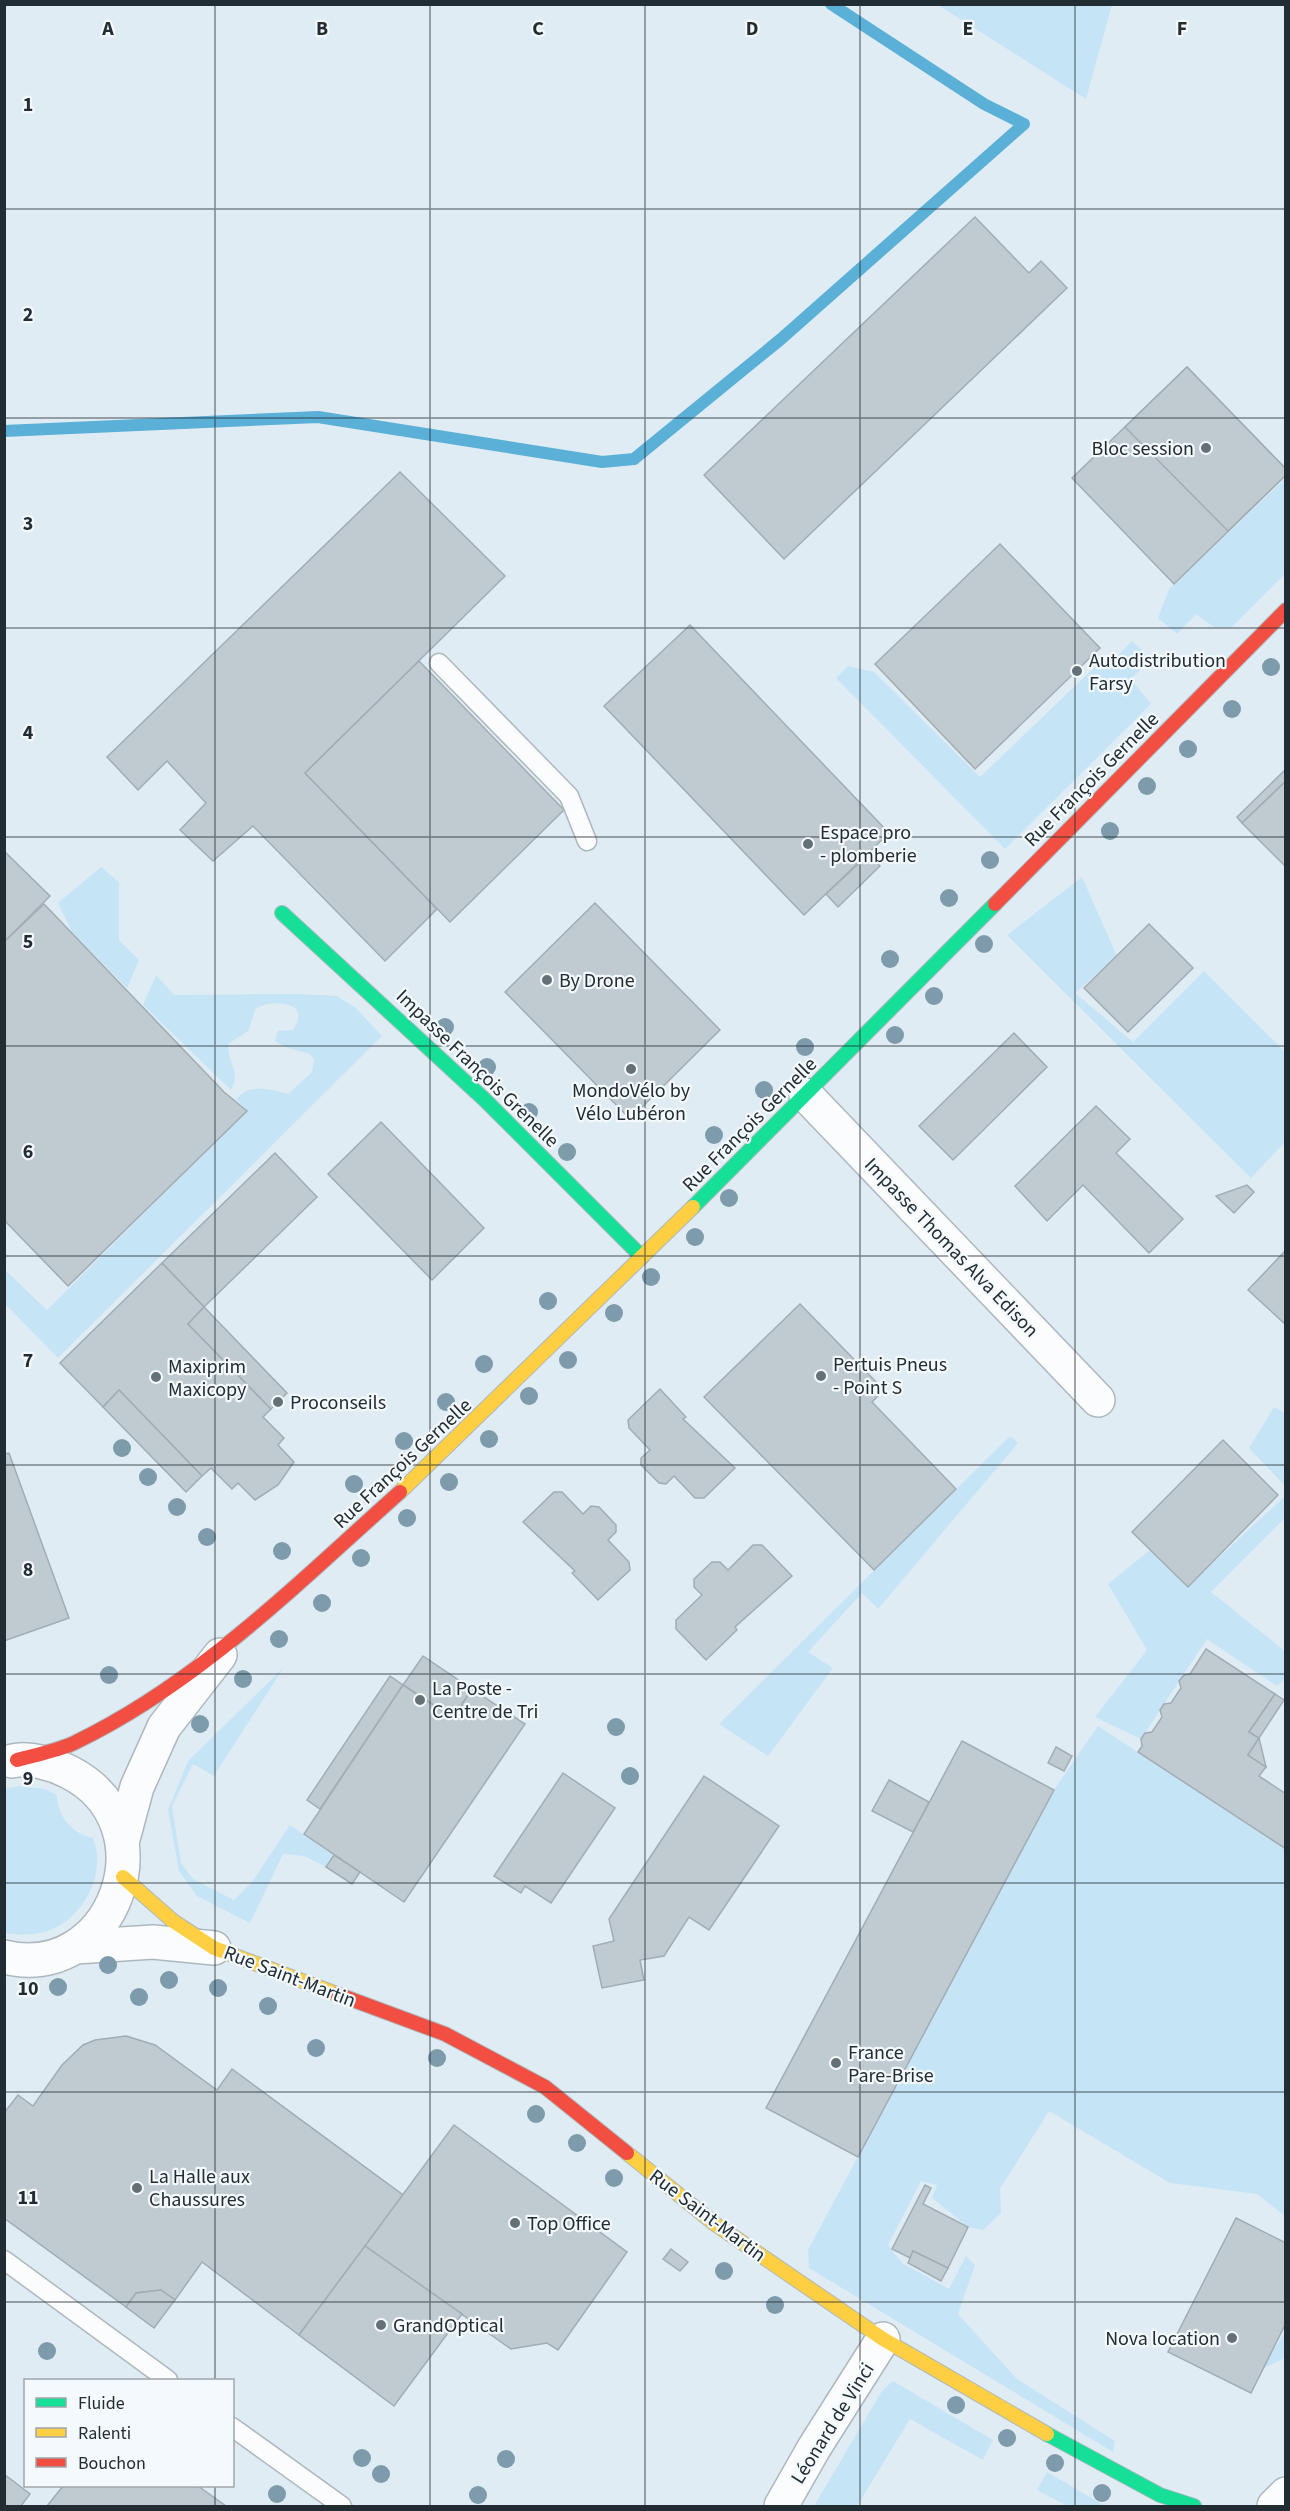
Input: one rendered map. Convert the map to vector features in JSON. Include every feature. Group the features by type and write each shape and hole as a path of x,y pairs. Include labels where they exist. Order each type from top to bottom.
{"street":[{"name":"Rue François Gernelle","path":"11,1762 72,1744 143,1703 224,1649 434,1462 806,1095 1286,610"},
{"name":"Impasse François Grenelle","path":"282,913 485,1100 642,1257"},
{"name":"Impasse Thomas Alva Edison","path":"806,1095 1098,1400"},
{"path":"9,1962 48,1958 75,1947 107,1918 123,1877 123,1839 137,1787 164,1726 224,1649"},
{"path":"11,1762 52,1764 84,1780 109,1806 123,1839"},
{"name":"Rue Saint-Martin","path":"123,1877 172,1921 214,1948 445,2034 545,2086 715,2224 883,2339 1105,2467 1160,2495 1194,2506"},
{"name":"Rue Saint-Martin","path":"75,1947 153,1942 214,1948"},
{"name":"Léonard de Vinci","path":"781,2506 814,2448 883,2339"},
{"path":"1274,2506 1286,2494"}],"lane":[{"path":"439,663 568,796 587,841"},
{"path":"4,2260 167,2379"},
{"path":"234,2428 342,2506"}],"shaded area":[{"path":"938,5 1112,5 1086,99"},
{"path":"1285,479 1285,574 1232,627 1214,627 1196,614 1177,634 1158,618 1169,589"},
{"path":"1132,641 1151,659 1131,679 1151,704 1005,849 836,678 848,666 874,672 980,777 1099,663 1107,667"},
{"path":"101,867 119,882 119,940 139,960 127,988 72,932 58,903"},
{"path":"1082,877 1117,956 1075,993 1133,1042 1204,971 1285,1052 1285,1142 1251,1178 1007,935"},
{"path":"156,975 174,995 337,996 356,1008 382,1036 58,1358 5,1304 4,1269 47,1310 247,1111 236,1099 254,1089 267,1089 288,1094 312,1072 314,1060 310,1054 288,1048 275,1041 278,1031 293,1030 298,1020 295,1008 281,1003 264,1005 256,1008 248,1031 228,1044 235,1078 231,1090 143,1005"},
{"path":"1274,1407 1285,1413 1285,1486 1249,1448"},
{"path":"1010,1436 1018,1443 878,1609 862,1593 808,1652 833,1668 768,1756 719,1724"},
{"path":"1285,1496 1285,1518 1211,1592 1285,1651 1285,1679 1277,1686 1207,1639 1141,1739 1095,1717 1147,1650 1108,1584 1150,1550 1188,1586"},
{"path":"284,1667 214,1776 193,1764 172,1806 181,1863 193,1879 234,1900 252,1882 290,1825 334,1855 326,1867 304,1856 283,1854 250,1923 197,1896 179,1871 168,1810 188,1761"},
{"path":"1098,1726 1285,1849 1285,2216 1257,2194 1170,2183 1049,2111 1000,2189 1001,2213 983,2230 968,2227 932,2198 937,2185 921,2181 888,2245 902,2263 949,2289 966,2256 975,2265 958,2314 1017,2379 1115,2441 1113,2452 809,2268 808,2250 1054,1790"},
{"path":"19,1786 45,1789 57,1795 63,1817 73,1828 93,1838 97,1851 95,1879 82,1905 62,1924 50,1930 22,1935 4,1933 5,1789"},
{"path":"1285,2332 1285,2358 1262,2369"},
{"path":"893,2381 993,2440 983,2460 910,2419 857,2506 814,2506 882,2391"},
{"path":"1047,2472 1105,2506 1067,2506 1037,2490"}],"building":[{"path":"975,217 1029,273 1041,261 1067,288 784,559 704,475"},
{"path":"1187,367 1286,469 1286,475 1174,584 1072,478"},
{"name":"Bloc session","path":"1187,367 1286,469 1286,475 1228,531 1125,427"},
{"path":"400,472 505,576 305,773 437,909 385,961 253,826 213,861 180,830 206,803 167,761 138,790 107,757"},
{"path":"1000,544 1100,648 975,769 875,664"},
{"path":"690,625 889,833 804,915 604,706"},
{"path":"419,661 564,810 450,922 305,773"},
{"path":"1286,769 1286,781 1242,823 1237,817"},
{"path":"1286,781 1286,867 1242,823"},
{"path":"4,851 50,896 4,942"},
{"path":"869,854 880,866 838,907 826,894"},
{"path":"595,903 720,1030 630,1119 505,992"},
{"path":"44,904 224,1092 247,1111 68,1286 4,1220 4,942"},
{"path":"1149,924 1193,968 1128,1032 1084,988"},
{"path":"1014,1033 1047,1067 953,1160 919,1126"},
{"path":"1096,1106 1130,1139 1116,1153 1183,1219 1149,1253 1083,1185 1047,1221 1015,1186"},
{"path":"381,1122 484,1228 432,1280 328,1174"},
{"path":"275,1153 317,1197 204,1307 162,1263"},
{"path":"1247,1185 1254,1192 1234,1213 1216,1196"},
{"path":"1286,1250 1286,1325 1248,1290"},
{"name":"Maxiprim Maxicopy","path":"162,1263 204,1307 188,1324 271,1409 263,1417 284,1438 278,1445 294,1462 278,1485 255,1500 238,1483 232,1489 211,1468 202,1476 119,1390 103,1407 60,1363"},
{"path":"800,1304 884,1390 872,1402 956,1489 874,1570 704,1397"},
{"path":"204,1307 287,1393 271,1409 188,1324"},
{"path":"660,1389 686,1417 683,1419 735,1468 704,1498 695,1498 674,1476 666,1484 659,1483 641,1465 641,1458 650,1450 629,1428 628,1420"},
{"path":"119,1390 202,1476 186,1492 103,1407"},
{"path":"1223,1440 1278,1495 1188,1587 1132,1532"},
{"path":"9,1453 69,1618 4,1641 4,1454"},
{"path":"554,1492 562,1492 583,1514 591,1506 599,1507 616,1525 616,1532 608,1540 629,1562 630,1570 598,1600 572,1573 575,1571 523,1522"},
{"path":"753,1545 762,1545 792,1576 735,1627 737,1630 706,1660 676,1629 676,1620 702,1595 694,1587 694,1579 712,1562 720,1562 728,1570"},
{"path":"1206,1649 1275,1694 1249,1732 1259,1738 1248,1755 1266,1767 1259,1776 1286,1794 1286,1849 1138,1752 1145,1733 1152,1732 1162,1717 1160,1710 1164,1704 1171,1703 1181,1688 1179,1681 1184,1675 1190,1674"},
{"path":"423,1656 472,1689 453,1718 403,1685"},
{"path":"390,1676 403,1685 320,1809 307,1800"},
{"path":"403,1685 453,1718 472,1689 525,1724 404,1902 304,1834"},
{"path":"1275,1694 1284,1700 1259,1738 1249,1732"},
{"path":"1259,1738 1266,1767 1248,1755"},
{"path":"962,1741 1054,1790 858,2157 766,2108"},
{"path":"1056,1747 1072,1756 1064,1771 1048,1763"},
{"path":"563,1773 615,1808 551,1903 525,1886 521,1893 494,1876"},
{"path":"704,1776 779,1826 709,1930 689,1917 664,1956 640,1960 644,1980 602,1988 593,1946 614,1941 609,1919"},
{"path":"889,1780 929,1802 913,1832 872,1811"},
{"path":"334,1855 360,1872 352,1884 326,1867"},
{"path":"126,2036 155,2045 217,2090 232,2069 403,2195 299,2335 202,2262 175,2300 161,2290 136,2293 126,2307 4,2218 4,2113 18,2095 33,2106 62,2065 83,2045 95,2040"},
{"path":"454,2125 627,2252 558,2350 547,2343 511,2349 365,2246"},
{"path":"925,2185 931,2188 923,2204 968,2227 948,2268 913,2251 910,2258 892,2249"},
{"path":"1236,2218 1286,2243 1286,2323 1251,2393 1168,2352"},
{"name":"GrandOptical","path":"365,2246 462,2314 394,2406 299,2335"},
{"path":"671,2249 688,2262 680,2271 663,2259"},
{"path":"913,2251 948,2268 941,2281 908,2263"},
{"path":"161,2290 175,2300 154,2328 126,2307 136,2293"},
{"path":"4,2474 30,2494 21,2506 4,2506"},
{"path":"62,2487 199,2487 226,2506 47,2506"}],"waterway":[{"path":"4,431 318,417 602,462 634,459 781,339 1024,124 984,104 831,4"}],"traffic: fast":[{"path":"693,1207 995,904"},
{"path":"282,913 485,1100 642,1257"},
{"path":"1047,2434 1160,2495 1194,2506"}],"traffic: slow":[{"path":"400,1492 693,1207"},
{"path":"123,1877 173,1921 214,1948 337,1994"},
{"path":"627,2153 715,2224 883,2339 1047,2434"}],"traffic: jam":[{"path":"995,904 1286,610"},
{"path":"17,1760 74,1743 120,1719 163,1691 246,1629 400,1492"},
{"path":"337,1994 445,2034 545,2087 627,2153"}],"place":[{"name":"Bloc session","path":"1206,448"},
{"name":"Autodistribution Farsy","path":"1077,671"},
{"name":"Espace pro - plomberie","path":"808,844"},
{"name":"By Drone","path":"547,980"},
{"name":"MondoVélo by Vélo Lubéron","path":"631,1069"},
{"name":"Pertuis Pneus - Point S","path":"821,1376"},
{"name":"Maxiprim Maxicopy","path":"156,1377"},
{"name":"Proconseils","path":"278,1402"},
{"name":"La Poste - Centre de Tri","path":"420,1700"},
{"name":"France Pare-Brise","path":"836,2063"},
{"name":"La Halle aux Chaussures","path":"137,2188"},
{"name":"Top Office","path":"515,2223"},
{"name":"GrandOptical","path":"381,2325"},
{"name":"Nova location","path":"1232,2338"}]}
